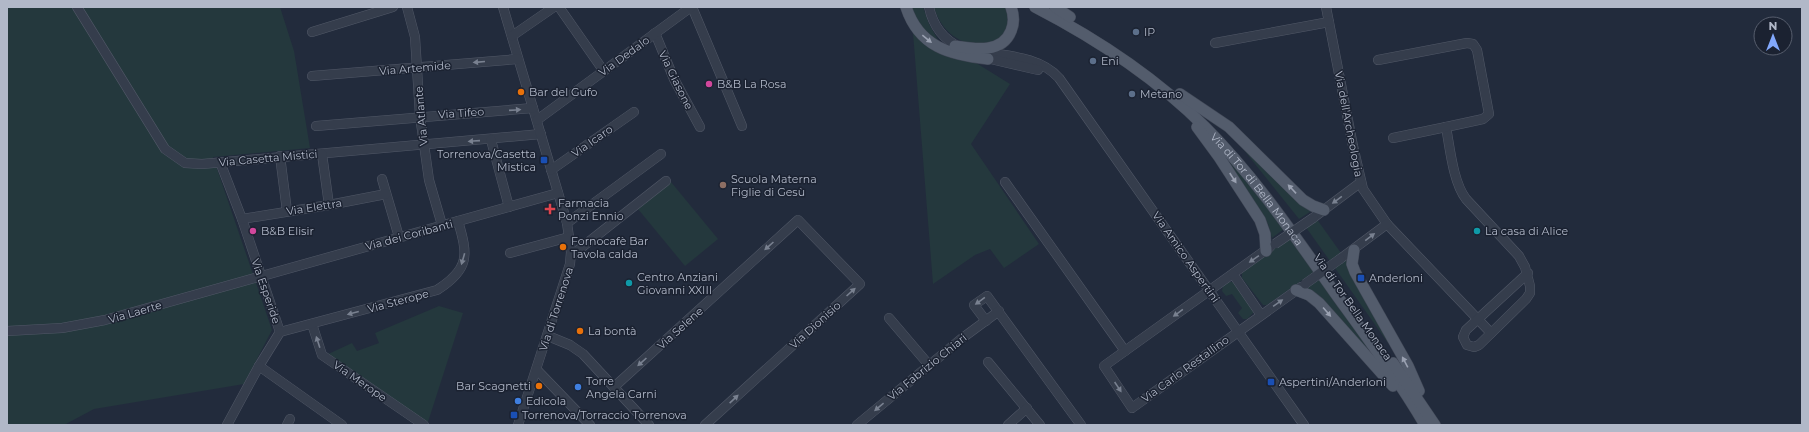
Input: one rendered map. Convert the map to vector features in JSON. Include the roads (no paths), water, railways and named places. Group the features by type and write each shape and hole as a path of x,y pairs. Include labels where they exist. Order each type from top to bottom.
{"main road":[{"path":"906,7 916,28 932,44 956,54 988,59"},
{"path":"955,46 980,49 994,47 1002,43 1007,38 1012,28 1013,18 1011,7"},
{"path":"1035,7 1109,49 1178,98 1229,126 1302,200 1312,206 1324,210"},
{"name":"Via di Tor Bella Monaca","path":"1051,7 1127,53 1217,130 1261,178 1425,418 1435,425"},
{"path":"1055,7 1070,18"},
{"path":"1178,98 1220,157 1260,220 1270,248"},
{"path":"1354,250 1352,264 1355,272 1408,366 1425,418"},
{"path":"1300,287 1321,305 1425,418"}],"street":[{"name":"Via Casetta Mistici","path":"77,7 165,149 185,163 220,162 280,156 322,154 491,140 541,134"},
{"path":"312,32 393,7"},
{"name":"Via Atlante","path":"407,7 415,37 420,116 429,180 442,225"},
{"name":"Via di Torrenova","path":"503,7 558,193 572,255 548,336 518,425"},
{"path":"512,36 554,7"},
{"path":"559,7 604,70"},
{"path":"692,7 742,126"},
{"name":"Via Dedalo","path":"537,120 692,7"},
{"name":"Via Amico Aspertini","path":"929,7 937,28 955,46 988,59 1035,69 1068,89"},
{"name":"Via dell'Archeologia","path":"1326,7 1361,182 1373,205 1387,224 1491,333"},
{"path":"1215,43 1329,22"},
{"name":"Via Giasone","path":"655,33 674,79 700,127"},
{"path":"1378,60 1467,43 1473,44 1477,50 1489,109 1488,115 1483,119 1393,138"},
{"name":"Via Amico Aspertini","path":"955,46 1017,57 1040,64 1054,72 1068,89 1304,425"},
{"name":"Via Artemide","path":"312,76 518,59"},
{"name":"Via Tifeo","path":"316,126 420,116 533,108"},
{"name":"Via Icaro","path":"551,170 634,112"},
{"path":"1446,127 1461,192 1518,254 1528,274 1530,286 1528,296 1491,333 1476,346 1471,347 1466,344 1463,339 1464,333 1528,274"},
{"path":"491,140 510,207"},
{"path":"322,154 329,205"},
{"path":"566,223 662,154"},
{"path":"280,156 287,211"},
{"name":"Via Esperide","path":"220,162 242,219 280,332 259,366 227,425"},
{"path":"382,179 399,237"},
{"path":"572,255 666,181"},
{"path":"1005,182 1125,351 1313,218 1361,182"},
{"name":"Via dei Coribanti","path":"260,276 558,193"},
{"name":"Via Elettra","path":"242,219 386,194"},
{"name":"Via Selene","path":"614,387 798,220"},
{"name":"Via Dionisio","path":"705,425 860,284 798,220"},
{"name":"Via Sterope","path":"280,332 437,290 442,287 457,275 465,254 466,247 458,221"},
{"name":"Via Carlo Restallino","path":"1125,351 1104,366 1132,408 1238,331 1354,250 1387,224"},
{"path":"510,253 569,237"},
{"path":"1233,274 1261,315"},
{"name":"Via Laerte","path":"7,331 82,326 260,276"},
{"path":"986,321 974,305 987,296 1081,425"},
{"name":"Via Fabrizio Chiari","path":"857,425 929,365 999,311"},
{"path":"889,318 929,365"},
{"name":"Via Merope","path":"312,324 322,355 424,425"},
{"path":"548,336 581,352 649,425"},
{"path":"988,362 1040,425"},
{"path":"259,366 342,425"},
{"path":"537,370 590,425"},
{"path":"1008,425 1027,408"}],"place":[{"name":"IP","path":"1136,32"},
{"name":"Eni","path":"1093,61"},
{"name":"B&B La Rosa","path":"709,84"},
{"name":"Bar del Gufo","path":"521,92"},
{"name":"Metano","path":"1132,94"},
{"name":"Torrenova/Casetta Mistica","path":"544,160"},
{"name":"Scuola Materna Figlie di Gesù","path":"723,185"},
{"name":"Farmacia Ponzi Ennio","path":"550,209"},
{"name":"B&B Elisir","path":"253,231"},
{"name":"La casa di Alice","path":"1477,231"},
{"name":"Fornocafè Bar Tavola calda","path":"563,247"},
{"name":"Anderloni","path":"1361,278"},
{"name":"Centro Anziani Giovanni XXIII","path":"629,283"},
{"name":"La bontà","path":"580,331"},
{"name":"Aspertini/Anderloni","path":"1271,382"},
{"name":"Bar Scagnetti","path":"539,386"},
{"name":"Torre Angela Carni","path":"578,387"},
{"name":"Edicola","path":"518,401"},
{"name":"Torrenova/Torraccio Torrenova","path":"514,415"}]}
